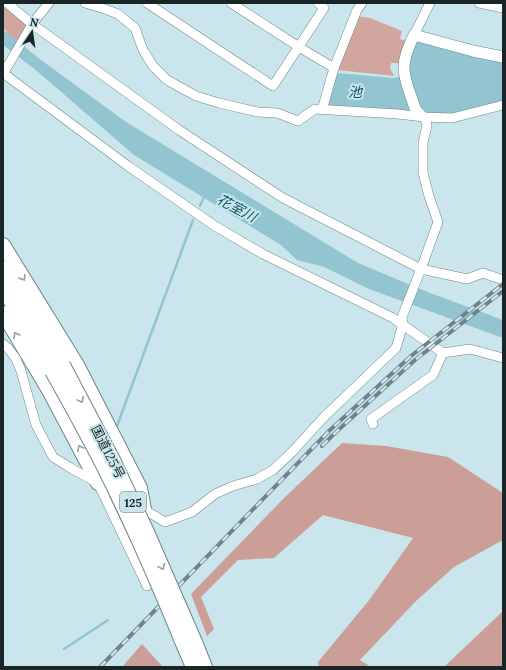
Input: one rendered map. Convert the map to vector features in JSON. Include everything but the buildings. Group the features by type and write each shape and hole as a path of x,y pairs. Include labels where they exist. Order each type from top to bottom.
{"highway":[{"path":"3,245 77,365 140,488 144,509"},
{"name":"国道125号","path":"3,268 58,368 134,529 160,588 190,644 205,667"},
{"name":"国道125号","path":"3,288 58,368"},
{"path":"3,313 50,392 98,483"},
{"name":"国道125号","path":"190,644 193,667"}],"street":[{"path":"7,3 31,26 179,130 283,198 420,271 467,279 483,273 503,280"},
{"path":"49,3 31,26 4,72 128,166 216,226 263,254 393,318 403,320 443,352 470,349 503,358"},
{"path":"85,3 118,14 135,28 143,50 153,66 166,80 196,96 219,103 258,112 277,114 298,121 315,110 452,118 503,105"},
{"path":"147,3 273,86 324,8 318,3"},
{"path":"231,3 334,68"},
{"path":"322,110 334,68 357,10 362,3"},
{"path":"3,344 16,359 21,371 36,425 53,457 165,522 192,512 215,494 233,486 257,479 273,470 293,451 324,417 396,348 403,320 438,222 429,196 424,173 423,143 427,126 424,117 415,108 404,67 407,52 430,3"},
{"path":"479,3 503,8"},
{"path":"414,35 503,57"},
{"path":"373,424 371,419 433,375 443,352"},
{"path":"98,483 147,586"},
{"path":"144,509 159,547"}],"shaded area":[{"path":"3,5 28,26 18,43 8,37 3,28"},
{"path":"357,16 370,18 402,31 400,39 409,42 404,63 391,63 390,68 394,76 337,70"},
{"path":"342,443 386,446 448,457 503,493 503,540 454,567 416,601 360,660 371,667 319,667 318,662 370,599 413,538 323,515 274,558 238,560 201,597 214,629 207,636 191,594 284,498"},
{"path":"503,611 503,667 444,667"},
{"path":"142,644 162,667 122,667"}],"water":[{"name":"花室川","path":"3,30 41,60 126,122 358,263 425,291 503,320 503,338 369,289 324,267 297,260 281,245 134,155 37,71 3,45"},
{"path":"415,37 503,59 503,103 452,116 425,115 417,107 407,75"},
{"name":"池","path":"337,73 394,78 403,76 420,115 324,108"}],"waterway":[{"path":"200,206 205,195"},
{"path":"117,426 193,220"},
{"path":"64,649 108,620"}],"railway":[{"path":"100,667 330,430 411,356 503,284"},
{"path":"322,446 415,360 503,291"}]}
